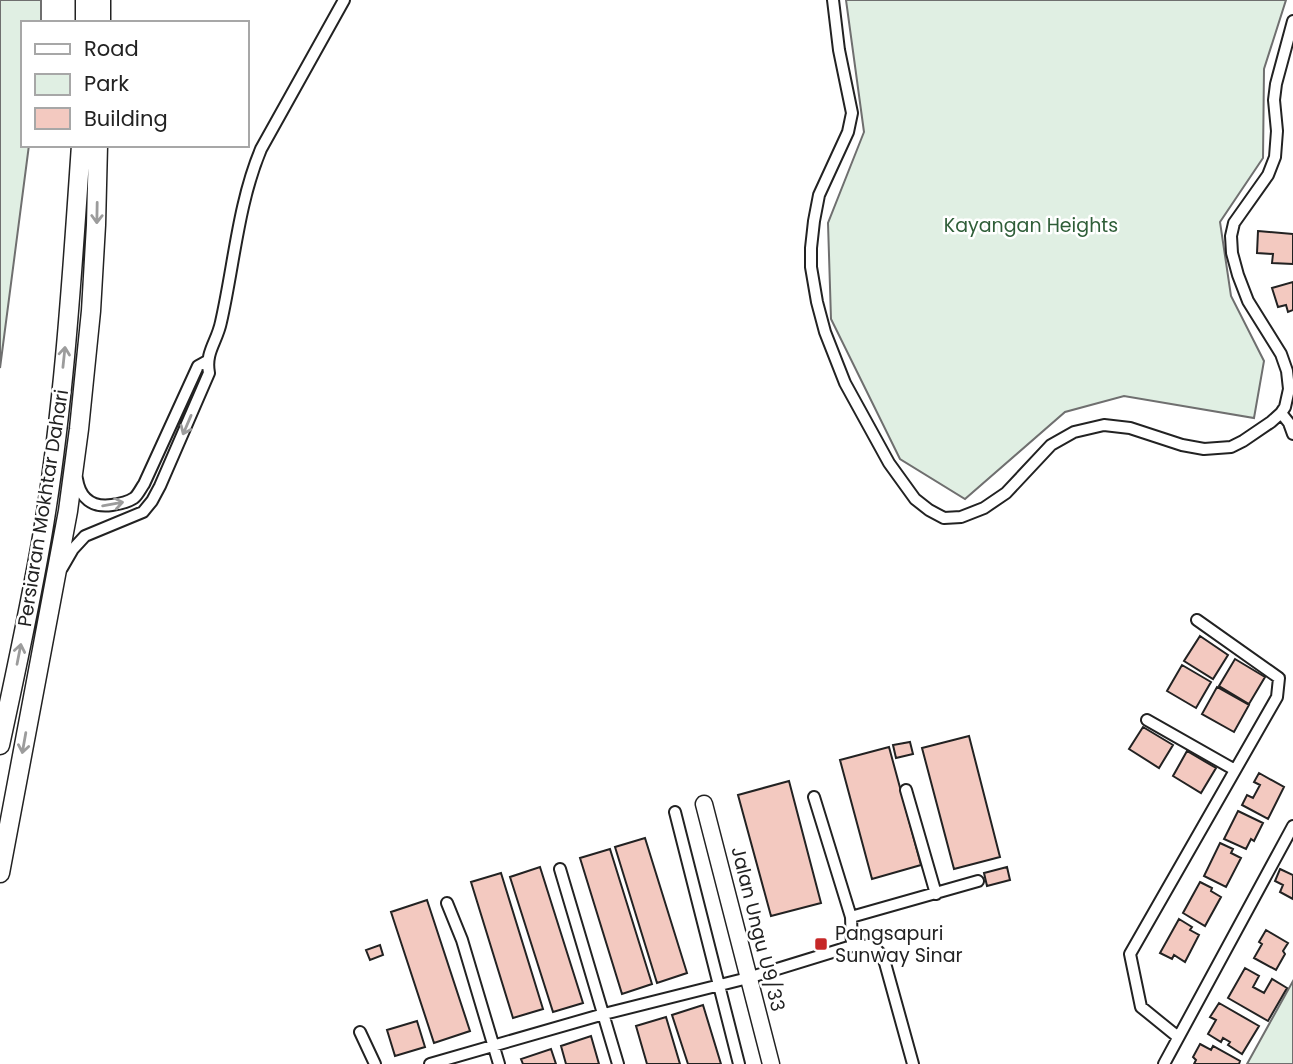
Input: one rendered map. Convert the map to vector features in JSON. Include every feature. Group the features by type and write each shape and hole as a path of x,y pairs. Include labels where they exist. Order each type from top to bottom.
{"main road":[{"path":"85,0 85,21"},
{"path":"101,0 101,21"},
{"name":"Persiaran Mokhtar Dahari","path":"0,745 42,536 50,482 65,347 80,147"},
{"name":"Persiaran Mokhtar Dahari","path":"0,873 68,511 91,311 98,147"}],"street":[{"path":"54,580 85,536 143,512 152,501 209,373 207,361 221,325 253,166 344,0"},
{"path":"833,0 839,50 852,113 849,132 819,195 814,221 810,248 817,302 825,332 845,383 889,463 915,499 944,518 961,517 984,508 1006,494 1051,445 1074,432 1104,425 1130,428 1182,445 1204,449 1231,447 1281,414 1289,389 1287,371 1281,354 1248,301 1232,253 1231,236 1234,223 1268,175 1275,157 1276,84 1293,21"},
{"path":"74,463 78,485 84,498 93,505 118,505 135,497 144,484 198,366 207,361"},
{"path":"1281,414 1289,423 1293,434"},
{"path":"1178,1037 1141,1007 1130,954 1278,696 1279,678 1197,620"},
{"path":"1147,720 1235,771"},
{"path":"906,790 936,894"},
{"path":"814,797 851,917 852,946"},
{"name":"Jalan Ungu U9/33","path":"704,804 771,1064"},
{"path":"675,812 738,1064"},
{"path":"1164,1064 1293,826"},
{"path":"560,869 618,1064"},
{"path":"851,917 978,881"},
{"path":"447,903 462,940 499,1064"},
{"path":"430,1064 604,1014 748,978 852,946 867,945 881,954 913,1064"},
{"path":"360,1032 374,1064"}],"green space":[{"path":"0,0 41,0 41,21 21,21 21,147 29,147 0,368"},
{"name":"Kayangan Heights","path":"846,0 1286,0 1264,69 1263,158 1220,222 1231,296 1264,361 1254,418 1124,396 1065,412 965,499 900,459 831,319 828,223 864,132"},
{"path":"1293,981 1293,1064 1247,1064"}],"building":[{"path":"1258,231 1293,234 1293,264 1272,263 1273,254 1257,253"},
{"path":"1293,282 1293,310 1288,312 1286,305 1278,307 1272,288"},
{"path":"1200,636 1228,655 1213,679 1184,661"},
{"path":"1235,659 1265,677 1249,704 1219,686"},
{"path":"1182,665 1211,682 1196,708 1167,691"},
{"path":"1217,687 1249,705 1234,732 1202,714"},
{"path":"1143,727 1173,745 1159,768 1129,749"},
{"path":"969,736 1000,857 954,869 922,748"},
{"path":"910,742 913,754 896,758 893,745"},
{"path":"889,747 921,865 872,879 840,760"},
{"path":"1187,751 1216,768 1201,793 1173,776"},
{"path":"1259,773 1284,787 1268,819 1242,805 1247,795 1253,798 1260,785 1254,782"},
{"path":"789,781 821,903 771,916 738,795"},
{"path":"1238,811 1263,823 1254,841 1251,839 1246,849 1224,839"},
{"path":"645,838 687,973 657,983 615,847"},
{"path":"1220,843 1233,849 1231,853 1241,858 1226,887 1204,876"},
{"path":"610,849 652,984 622,994 580,858"},
{"path":"540,867 583,1003 553,1012 510,877"},
{"path":"1007,867 1010,880 987,886 984,873"},
{"path":"1280,869 1293,875 1293,899 1280,892 1283,885 1275,881"},
{"path":"501,873 543,1009 513,1018 471,882"},
{"path":"1200,882 1221,897 1205,926 1183,913"},
{"path":"427,900 470,1031 434,1043 391,912"},
{"path":"1179,919 1199,935 1185,962 1174,955 1172,959 1160,953"},
{"path":"1266,930 1288,943 1276,970 1254,958"},
{"path":"380,945 383,955 370,960 366,950"},
{"path":"1245,968 1259,976 1253,987 1264,993 1272,979 1287,988 1268,1021 1228,998"},
{"path":"1219,1003 1259,1026 1242,1054 1228,1045 1230,1042 1223,1038 1221,1042 1208,1034 1216,1020 1210,1017"},
{"path":"703,1005 721,1064 688,1064 672,1015"},
{"path":"666,1017 680,1064 647,1064 636,1026"},
{"path":"417,1021 425,1047 395,1056 387,1030"},
{"path":"591,1036 599,1064 566,1064 561,1046"},
{"path":"1200,1044 1211,1050 1213,1046 1240,1061 1239,1064 1194,1064 1196,1060 1193,1057"},
{"path":"551,1049 556,1064 523,1064 521,1059"}],"place":[{"name":"Pangsapuri Sunway Sinar","path":"821,944"}]}
